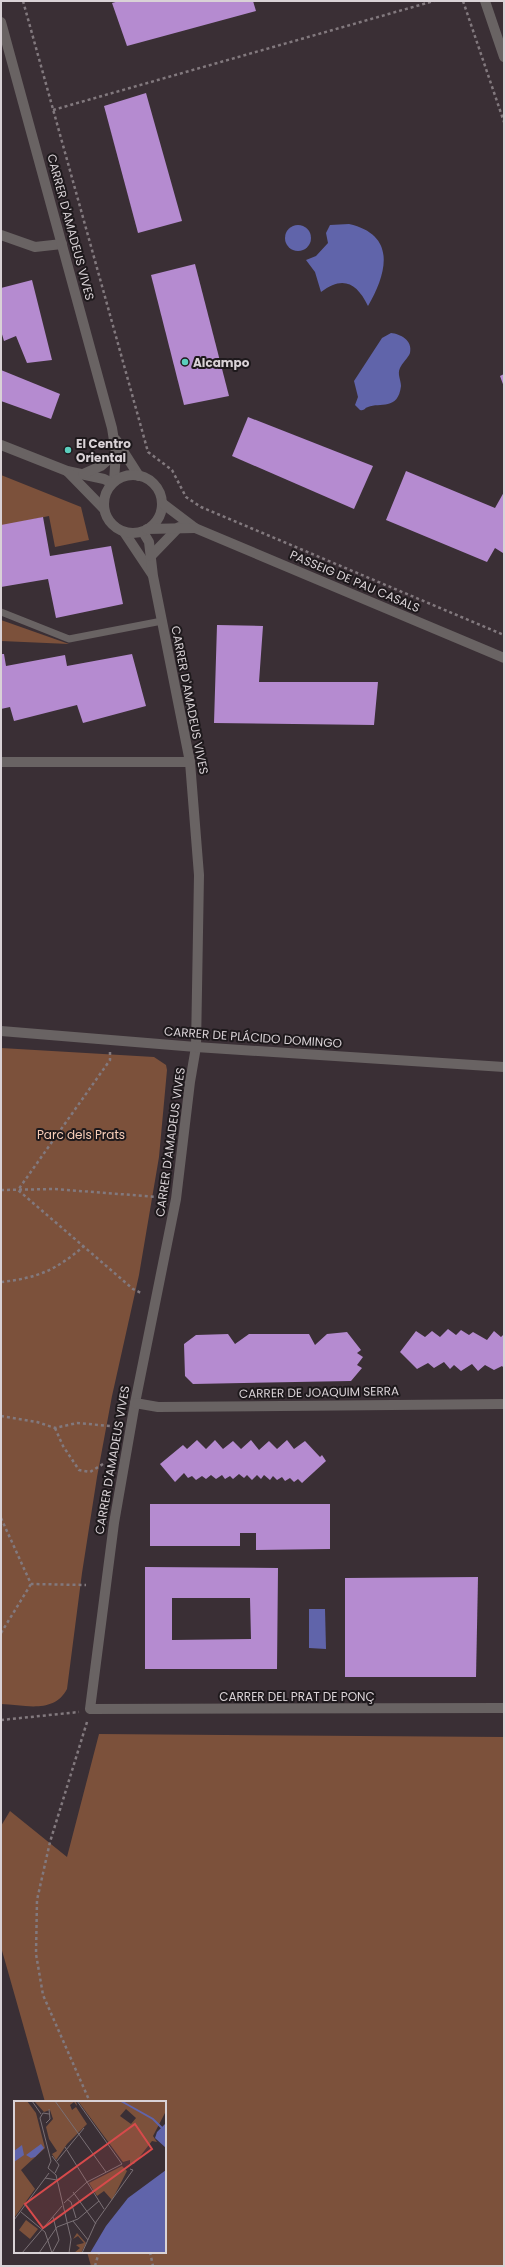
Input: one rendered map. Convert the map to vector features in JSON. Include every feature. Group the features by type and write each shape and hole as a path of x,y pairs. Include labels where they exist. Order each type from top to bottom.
{"street":[{"path":"485,1 504,57"},
{"name":"CARRER D'AMADEUS VIVES","path":"1,22 115,439 116,453 113,482"},
{"path":"1,235 35,247 62,244"},
{"name":"CARRER D'AMADEUS VIVES","path":"115,439 139,476"},
{"path":"1,446 67,471 113,482 130,475 148,479 155,485 160,494 162,503 158,518 145,531 124,532 111,524 104,509 67,471"},
{"path":"83,474 101,466 116,453"},
{"path":"104,509 104,500 113,482"},
{"name":"PASSEIG DE PAU CASALS","path":"162,503 195,528 504,658"},
{"path":"151,556 179,527"},
{"name":"PASSEIG DE PAU CASALS","path":"145,531 179,527 195,528"},
{"name":"CARRER D'AMADEUS VIVES","path":"90,1709 114,1523 135,1403 176,1199 190,1082 196,1047 199,875 190,762 153,576 149,542 145,531"},
{"name":"CARRER D'AMADEUS VIVES","path":"124,532 153,576"},
{"path":"1,762 190,762"},
{"name":"CARRER DE PLÁCIDO DOMINGO","path":"1,1031 196,1047 504,1067"},
{"name":"CARRER DE JOAQUIM SERRA","path":"135,1403 158,1407 504,1404"},
{"name":"CARRER DEL PRAT DE PONÇ","path":"90,1709 504,1708"}],"lane":[{"path":"1,612 69,639 162,621"}],"path":[{"path":"23,1 146,448 151,455 172,470 186,497 201,508 504,635"},
{"path":"53,110 434,1"},
{"path":"463,1 504,122"},
{"path":"18,1190 110,1060 110,1051"},
{"path":"1,1190 54,1189 158,1197"},
{"path":"18,1190 133,1290 141,1293"},
{"path":"1,1282 44,1274 64,1263 84,1246"},
{"path":"1,1416 37,1422 55,1428 77,1423 110,1426"},
{"path":"55,1428 63,1446 79,1470 90,1472 103,1464"},
{"path":"1,1518 31,1584"},
{"path":"31,1584 86,1585"},
{"path":"1,1633 31,1584"},
{"path":"1,1720 71,1713 90,1709 50,1842 37,1900 36,1954 43,1995 90,2101"},
{"path":"95,2266 99,2253"},
{"path":"150,2253 153,2266"}],"green space":[{"path":"1,475 81,507 89,540 55,547 49,516 1,526"},
{"path":"1,620 69,644 1,641"},
{"name":"Parc dels Prats","path":"1,1048 154,1057 166,1065 167,1070 159,1157 139,1275 112,1396 97,1477 82,1573 67,1689 55,1702 38,1706 1,1704"},
{"path":"99,1734 504,1737 504,2266 91,2266 87,2253 166,2253 166,2101 45,2101 1,1947 1,1826 10,1811 67,1857"}],"water":[{"path":"349,224 364,229 375,237 381,246 384,257 380,281 368,306 359,292 349,284 336,284 321,292 315,272 306,260 316,256 328,243 326,233 330,225"},
{"path":"298,225 307,229 311,238 307,247 298,251 289,247 285,238 289,229"},
{"path":"391,333 402,336 410,345 410,353 399,370 401,386 399,394 396,399 388,404 367,407 360,410 355,405 358,397 354,381 382,338"},
{"path":"309,1609 325,1609 326,1649 309,1648"}],"building":[{"path":"119,1 253,1 256,11 127,46 112,3"},
{"path":"146,93 182,221 138,233 104,106"},
{"path":"195,264 229,396 184,405 151,275"},
{"path":"32,280 52,360 27,363 16,336 4,341 1,331 1,288"},
{"path":"1,370 60,394 51,419 1,401"},
{"path":"504,374 504,387 500,376"},
{"path":"248,417 373,466 354,509 232,456"},
{"path":"406,471 495,508 504,492 503,553 495,548 487,562 386,520"},
{"path":"43,517 50,556 111,546 123,604 56,618 48,579 1,587 1,525"},
{"path":"217,625 263,626 259,682 378,682 374,725 214,723"},
{"path":"1,654 4,654 6,666 65,655 67,666 132,654 146,706 83,723 77,705 14,721 10,707 1,709"},
{"path":"448,1329 456,1335 461,1330 469,1335 473,1332 487,1340 494,1331 501,1337 504,1334 504,1368 502,1366 494,1370 485,1365 478,1371 472,1364 461,1371 454,1365 450,1369 444,1362 434,1368 428,1363 417,1369 400,1352 416,1331 425,1337 432,1331 440,1337"},
{"path":"347,1332 361,1350 357,1353 363,1357 357,1365 362,1368 351,1381 193,1384 185,1376 184,1344 196,1335 228,1334 235,1344 249,1334 309,1334 315,1345 327,1334"},
{"path":"197,1440 206,1449 215,1440 223,1449 233,1441 241,1449 251,1440 259,1450 269,1441 277,1449 287,1440 294,1449 305,1441 320,1457 322,1455 326,1461 302,1483 298,1479 294,1482 290,1478 285,1481 282,1477 277,1480 273,1476 270,1480 264,1475 261,1479 257,1475 252,1480 247,1475 244,1478 239,1474 233,1479 230,1476 225,1479 222,1475 216,1479 211,1475 206,1479 202,1476 196,1480 192,1476 188,1478 184,1473 175,1482 160,1464 183,1445 187,1449"},
{"path":"150,1504 330,1504 330,1549 256,1550 256,1533 240,1533 240,1546 150,1546"},
{"path":"145,1567 278,1568 277,1669 145,1669","holes":["172,1598 250,1598 251,1639 172,1640"]},
{"path":"478,1577 476,1677 345,1677 345,1578"}],"place":[{"name":"Alcampo","path":"185,362"},
{"name":"El Centro Oriental","path":"68,450"}]}
